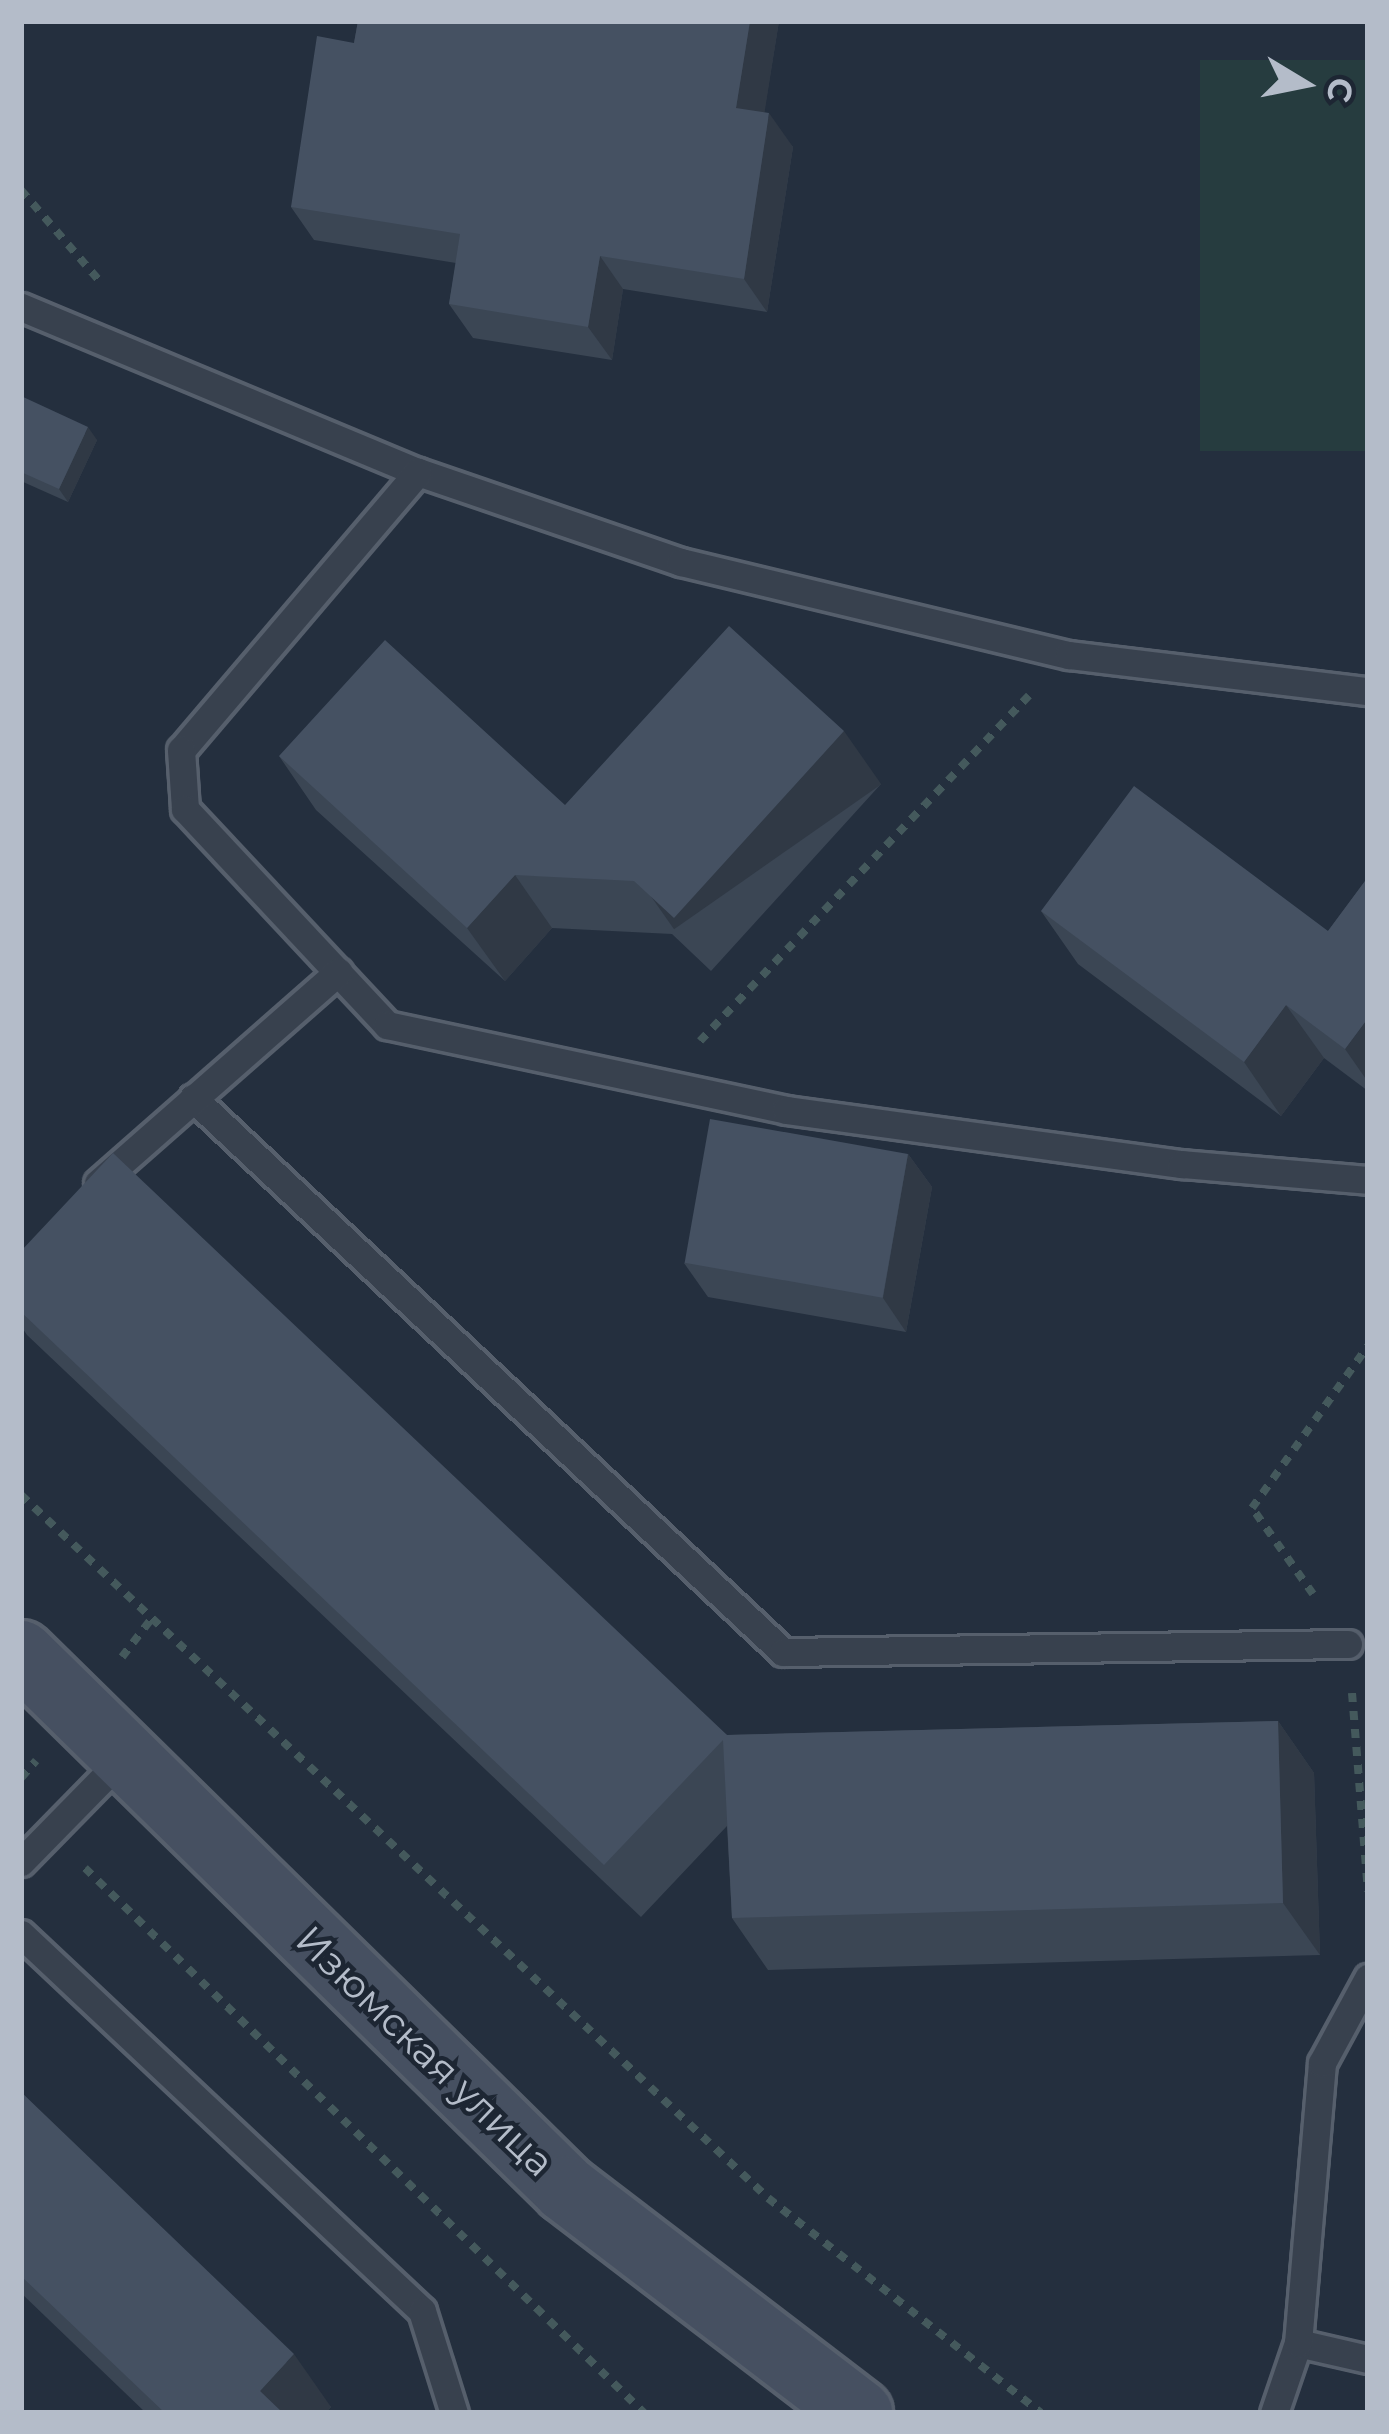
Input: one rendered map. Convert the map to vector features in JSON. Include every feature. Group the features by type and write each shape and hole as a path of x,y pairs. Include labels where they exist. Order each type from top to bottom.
{"street":[{"name":"Изюмская улица","path":"21,1654 566,2189 859,2413"}],"lane":[{"path":"21,307 418,472 681,562 1069,655 1368,691"},
{"path":"418,472 181,750 185,809 388,1025 657,1085 1182,1164 1368,1180"},
{"path":"71,1207 338,972"},
{"path":"193,1098 783,1652 1348,1644"},
{"path":"21,1862 124,1757"},
{"path":"21,1934 422,2311 454,2413"},
{"path":"1274,2413 1298,2343 1322,2063 1368,1978"},
{"path":"1298,2343 1368,2359"}],"path":[{"path":"657,1085 1069,655"},
{"path":"21,1495 768,2198 1041,2413"},
{"path":"49,1833 644,2413"}],"green space":[{"path":"1200,60 1368,60 1368,451 1200,451"}],"building":[{"path":"358,21 750,21 736,108 769,113 744,279 600,256 588,327 449,304 460,234 291,207 317,36 354,43"},
{"path":"21,396 88,427 59,489 21,472"},
{"path":"729,626 844,731 674,918 634,881 515,875 467,928 279,756 385,640 565,805"},
{"path":"1134,786 1328,931 1368,877 1368,1018 1345,1049 1286,1005 1244,1062 1041,911"},
{"path":"710,1119 908,1154 883,1298 685,1263"},
{"path":"113,1153 727,1735 1278,1721 1283,1903 732,1918 723,1740 604,1865 21,1312 21,1251"},
{"path":"21,2092 294,2354 260,2391 283,2413 165,2413 21,2276"}]}
